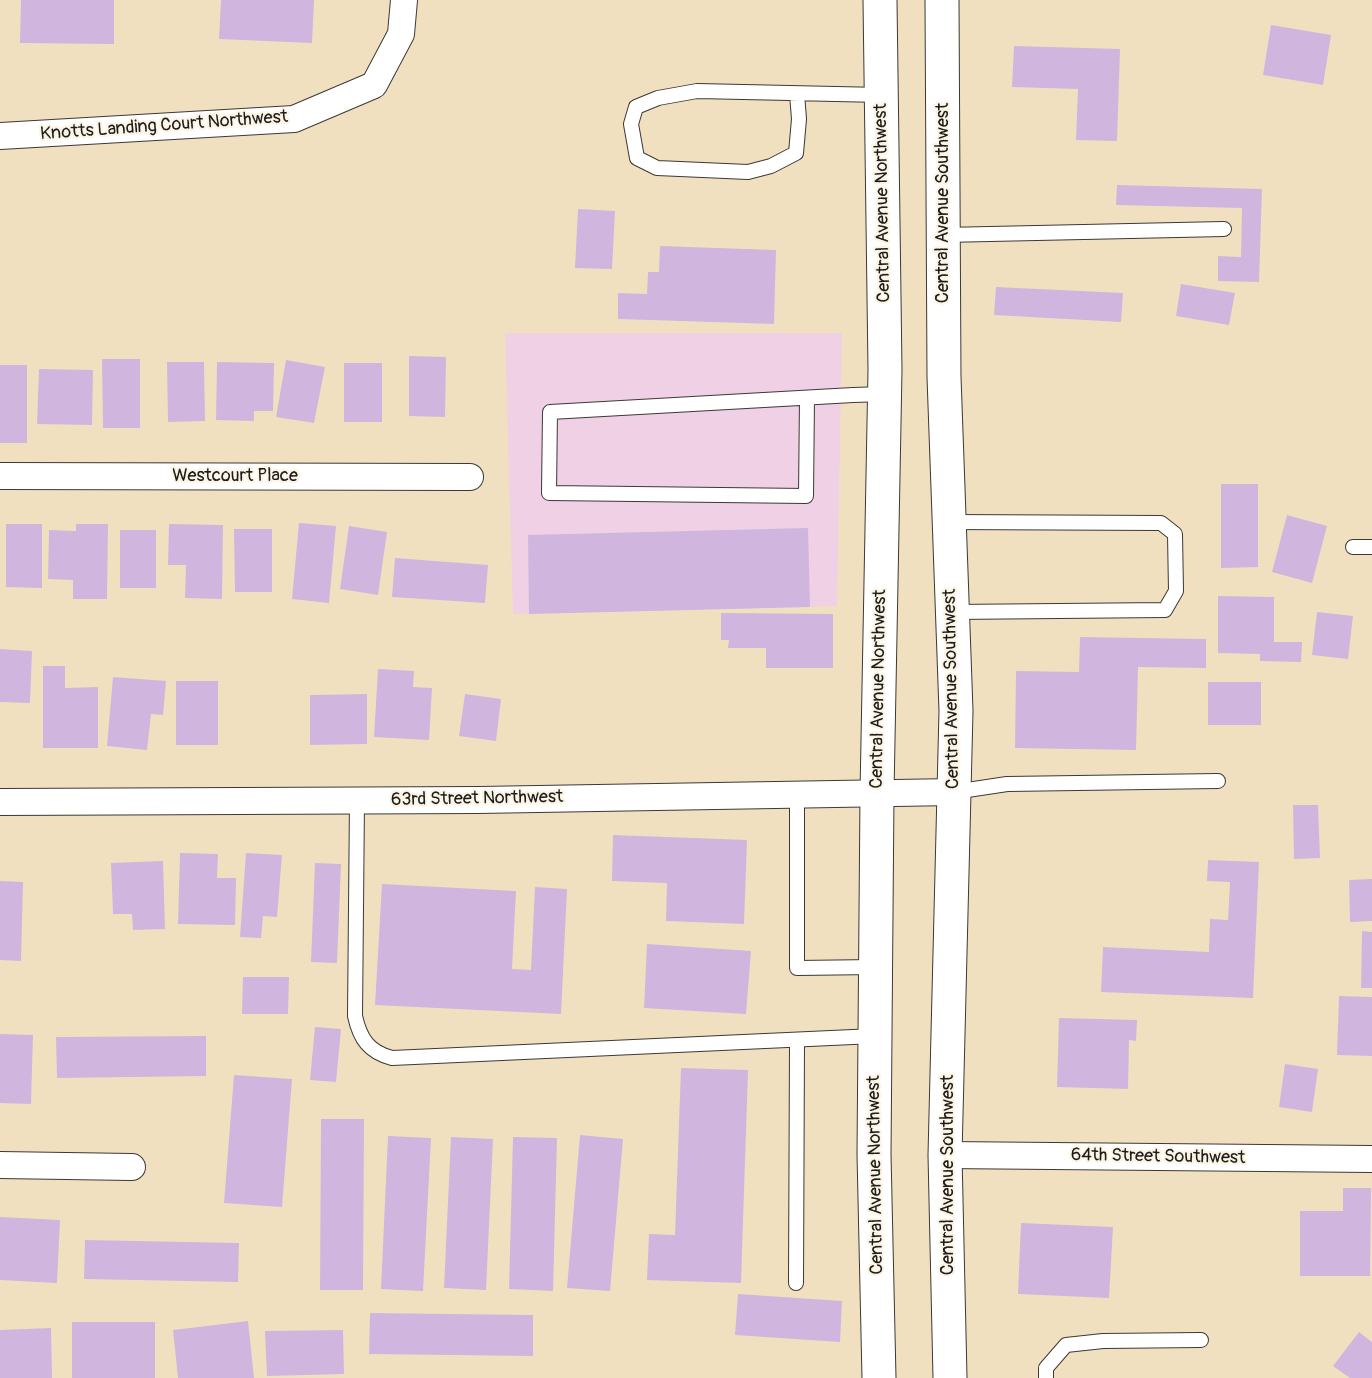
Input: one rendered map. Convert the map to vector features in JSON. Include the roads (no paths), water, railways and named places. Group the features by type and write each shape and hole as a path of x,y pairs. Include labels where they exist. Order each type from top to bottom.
{"main road":[{"name":"Central Avenue Northwest","path":"879,1378 874,1166 877,793 884,394 880,0"},
{"name":"Central Avenue Southwest","path":"942,0 944,377 956,711 945,1155 950,1378"}],"street":[{"name":"Knotts Landing Court Northwest","path":"0,136 294,119 374,85 401,34 404,0"},
{"name":"Westcourt Place","path":"0,476 470,477"},
{"name":"63rd Street Northwest","path":"0,802 954,792"},
{"name":"64th Street Southwest","path":"945,1155 1372,1159"},
{"path":"0,1165 132,1167"}],"lane":[{"path":"797,94 799,119 796,153 771,166 748,171 657,168 637,158 631,124 636,107 658,98 697,91 882,95"},
{"path":"943,235 1224,229"},
{"path":"807,398 806,496 549,493 550,412 807,398 884,394"},
{"path":"949,522 1161,523 1175,534 1176,591 1165,610 952,612"},
{"path":"1353,547 1372,547"},
{"path":"954,792 1007,784 1218,781"},
{"path":"797,794 797,968 875,967"},
{"path":"357,800 355,1016 365,1044 379,1054 392,1058 875,1036"},
{"path":"796,1283 797,1041"},
{"path":"1046,1378 1046,1368 1066,1345 1103,1341 1201,1340"}]}
